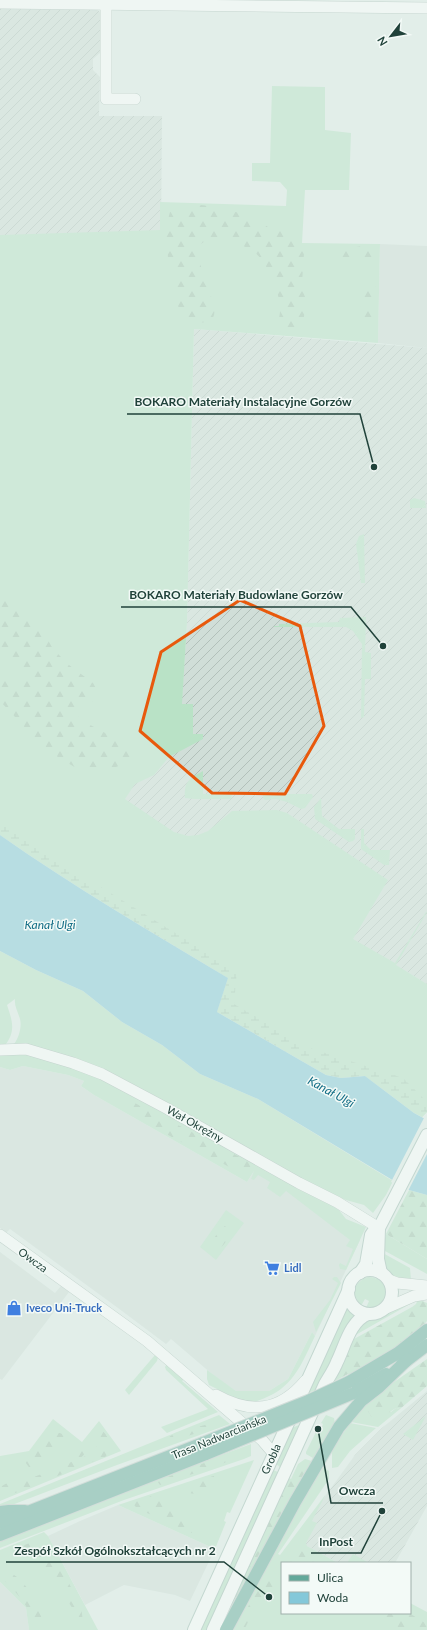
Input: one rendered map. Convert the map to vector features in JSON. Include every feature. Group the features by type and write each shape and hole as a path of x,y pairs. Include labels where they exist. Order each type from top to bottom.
{"main road":[{"path":"381,1224 371,1235 366,1264 360,1273 352,1280 349,1289 351,1301 354,1307 368,1314 379,1312 384,1309 391,1299 392,1292 378,1259 381,1224 427,1135"},
{"path":"360,1273 370,1270 385,1277"},
{"name":"Grobla","path":"194,1630 349,1289"},
{"name":"Grobla","path":"213,1630 352,1328 359,1319 368,1314"},
{"name":"Trasa Nadwarciańska","path":"350,1388 427,1330"},
{"name":"Trasa Nadwarciańska","path":"0,1535 350,1388 378,1379 427,1345"},
{"path":"226,1630 295,1502 332,1438 356,1406 379,1387 408,1359"},
{"name":"Trasa Nadwarciańska","path":"0,1523 204,1449"},
{"path":"0,1512 30,1511"}],"street":[{"path":"0,3 154,2 427,8"},
{"path":"106,3 106,99 135,99"},
{"name":"Wał Okrężny","path":"0,1050 26,1049 73,1063 102,1074 166,1108 299,1183 381,1224"},
{"name":"Owcza","path":"0,1235 147,1340 262,1440 274,1454"},
{"path":"385,1277 397,1283 427,1286"},
{"path":"384,1309 414,1296 427,1294"},
{"name":"Owcza","path":"200,1386 225,1400 242,1406 258,1408 272,1405 285,1399 295,1392 309,1376"}],"highlighted area":[{"path":"240,600 300,626 324,726 285,794 212,793 140,731 161,652"}],"shaded area":[{"path":"0,9 97,10 103,14 101,52 93,59 93,70 100,77 99,116 162,116 161,239 0,237"},
{"path":"380,244 427,246 427,348 378,343"},
{"path":"194,329 427,348 427,984 97,790 181,711 187,623"},
{"path":"23,1066 68,1075 84,1081 81,1086 94,1095 247,1182 256,1168 360,1240 315,1336 312,1332 288,1379 269,1391 236,1391 219,1380 171,1339 166,1344 10,1229 6,1233 0,1228 0,1067 10,1070"},
{"path":"0,1252 55,1293 61,1286 69,1292 2,1380 0,1379"},
{"path":"427,1391 427,1506 396,1562 336,1562 294,1539 355,1455 382,1428"},
{"path":"118,1505 215,1549 190,1601 175,1595 124,1585 85,1605 48,1536"},
{"path":"0,1582 26,1608 29,1630 0,1630"}],"green space":[{"path":"272,86 325,87 325,130 351,133 349,190 305,190 302,243 380,244 378,343 194,329 187,623 182,704 193,704 193,734 203,734 203,739 169,757 154,775 135,784 125,799 174,832 188,836 198,835 208,831 232,811 277,810 287,813 388,880 353,939 395,963 427,912 396,965 427,984 427,1112 422,1117 365,1076 217,1012 228,978 0,835 0,235 160,230 160,202 286,206 287,190 280,182 252,181 252,163 270,163"},
{"path":"201,205 249,215 268,227 280,229 295,235 304,253 302,283 306,302 301,331 289,334 280,331 278,325 280,307 277,292 271,275 256,253 228,240 219,238 211,238 199,246 201,267 215,308 212,320 198,323 182,313 178,306 176,272 168,258 166,234 167,223 170,212"},
{"path":"364,246 373,248 375,253 374,262 371,263 369,258 344,260 339,255 341,249"},
{"path":"374,281 376,288 374,323 369,324 362,316 361,304 368,282"},
{"path":"414,498 425,501 426,508 410,508 410,500"},
{"path":"364,534 365,583 361,583 356,544 359,536"},
{"path":"0,590 40,626 53,649 69,665 93,683 99,694 92,701 77,711 79,719 109,735 142,758 110,769 78,769 59,758 32,735 0,701 0,674 6,678 22,681 25,678 13,661 0,653"},
{"path":"366,617 365,652 371,653 371,679 365,679 364,717 361,718 362,644 353,631 346,627 274,626 279,626 279,624 339,622 340,618"},
{"path":"203,771 203,794 232,794 231,799 185,798 185,788 188,781"},
{"path":"263,794 312,794 313,797 305,808 301,809 287,802 276,799 265,800 263,798"},
{"path":"321,798 322,816 339,829 355,829 355,839 353,841 349,842 315,819 314,807"},
{"path":"0,818 57,860 237,971 234,1004 310,1048 403,1078 427,1102 427,1112 422,1117 414,1113 365,1076 341,1078 326,1075 217,1012 228,978 84,891 0,835"},
{"path":"361,829 364,829 364,843 371,850 390,850 389,865 384,865 361,849"},
{"path":"0,951 36,970 83,991 122,1022 162,1045 200,1074 258,1099 393,1181 386,1195 373,1213 364,1205 319,1190 91,1066 14,1044 19,1035 21,1025 16,1009 15,999 7,1005 12,1020 11,1034 6,1044 0,1047"},
{"path":"0,1053 20,1053 86,1071 302,1187 339,1210 346,1219 366,1227 346,1270 340,1269 339,1265 340,1263 346,1266 353,1249 346,1246 350,1240 286,1191 280,1197 267,1188 270,1182 258,1175 254,1180 251,1179 254,1171 247,1182 94,1095 81,1086 84,1081 68,1075 23,1066 10,1070 0,1067"},
{"path":"118,1096 130,1100 237,1155 249,1162 251,1167 246,1171 239,1172 174,1138 125,1109 119,1102"},
{"path":"409,1190 427,1195 427,1259 386,1234"},
{"path":"226,1210 244,1223 216,1260 200,1247"},
{"path":"225,1226 228,1233 227,1240 217,1251 210,1251 208,1245"},
{"path":"386,1234 427,1259 427,1274 385,1251 384,1244"},
{"path":"381,1252 410,1268 411,1280 398,1279 393,1276 384,1264"},
{"path":"337,1277 341,1283 316,1332 313,1322 330,1300 338,1283 332,1279"},
{"path":"368,1277 375,1278 380,1281 384,1285 387,1292 383,1303 374,1308 366,1308 369,1301 365,1299 361,1306 354,1295 358,1284"},
{"path":"418,1299 427,1303 427,1321 423,1326 388,1353 349,1375 348,1374 335,1381 354,1339 412,1307 416,1304"},
{"path":"412,1301 410,1304 352,1337 360,1324 384,1316"},
{"path":"346,1308 354,1316 316,1390 308,1393"},
{"path":"312,1332 315,1336 297,1372 284,1386 267,1397 258,1401 247,1402 209,1385 207,1370 236,1391 269,1391 288,1379"},
{"path":"155,1355 158,1357 157,1361 129,1395 125,1390"},
{"path":"427,1359 427,1386 400,1409 396,1408 382,1417 372,1419 364,1407 359,1410 377,1394"},
{"path":"167,1364 185,1378 182,1381 218,1412 167,1433 161,1427 208,1409 166,1370 165,1367"},
{"path":"364,1407 391,1412 396,1408 400,1409 378,1427 351,1422 359,1410"},
{"path":"219,1415 230,1424 4,1508 0,1508 0,1504"},
{"path":"326,1415 334,1418 335,1424 313,1458 306,1454 306,1452 318,1428 321,1429 323,1424 321,1423"},
{"path":"426,1416 413,1440 403,1434"},
{"path":"53,1419 82,1442 99,1421 121,1451 0,1501 0,1456 29,1451"},
{"path":"216,1422 217,1426 211,1429 170,1441 165,1440 175,1433"},
{"path":"350,1423 376,1428 350,1451 338,1467 332,1468 332,1450"},
{"path":"299,1425 280,1467 276,1464 292,1428"},
{"path":"101,1430 106,1434 109,1443 109,1453 105,1457 0,1499 0,1487 9,1482 34,1477 91,1454 98,1444 99,1433"},
{"path":"53,1431 66,1435 68,1445 50,1456 38,1468 31,1470 23,1459 30,1455 45,1437"},
{"path":"87,1442 84,1455 80,1458 76,1457 75,1454 80,1444"},
{"path":"251,1444 251,1456 244,1459 124,1500 0,1548 0,1541 128,1490"},
{"path":"228,1454 230,1458 222,1464 160,1485 157,1481"},
{"path":"305,1459 312,1461 228,1617 226,1616 289,1478 291,1479 298,1464"},
{"path":"254,1460 230,1513 227,1512 224,1521 226,1522 215,1549 118,1505"},
{"path":"323,1467 329,1471 329,1479 278,1554 280,1555 326,1494 312,1521 317,1523 306,1543 307,1546 336,1562 281,1562 281,1614 411,1614 411,1604 427,1612 427,1630 233,1630 299,1505"},
{"path":"273,1470 278,1472 208,1630 200,1630"},
{"path":"214,1476 215,1483 204,1491 193,1494 185,1490 187,1485"},
{"path":"155,1495 161,1497 174,1513 186,1521 192,1533 188,1533 181,1528 138,1509 133,1504 137,1501"},
{"path":"44,1532 48,1536 98,1630 29,1630 26,1608 0,1582 0,1550"},
{"path":"37,1540 48,1544 81,1606 83,1622 51,1574 35,1558 24,1553 0,1560 0,1555"},
{"path":"293,1548 304,1552 321,1562 285,1562 286,1553"},
{"path":"353,1554 367,1562 348,1562"},
{"path":"0,1568 22,1581 39,1609 43,1630 34,1630 26,1605 0,1576"},
{"path":"270,1569 274,1581 274,1595 254,1610 244,1630 234,1630 248,1607 264,1573"},
{"path":"376,1614 411,1614 427,1624 427,1630 403,1630"}],"water":[{"name":"Kanał Ulgi","path":"0,835 84,891 228,978 217,1012 326,1075 341,1078 365,1076 414,1113 427,1120 427,1195 409,1190 258,1099 200,1074 162,1045 122,1022 83,991 36,970 0,951"}],"pier":[{"path":"425,1116 427,1118 427,1154 408,1191 391,1182"}],"place":[{"name":"BOKARO Materiały Instalacyjne Gorzów","path":"374,467"},
{"name":"BOKARO Materiały Budowlane Gorzów","path":"383,646"},
{"name":"Lidl","path":"272,1268"},
{"name":"Iveco Uni-Truck","path":"14,1308"},
{"name":"Owcza","path":"318,1429"},
{"name":"InPost","path":"382,1511"},
{"name":"Zespół Szkół Ogólnokształcących nr 2","path":"269,1597"}]}
